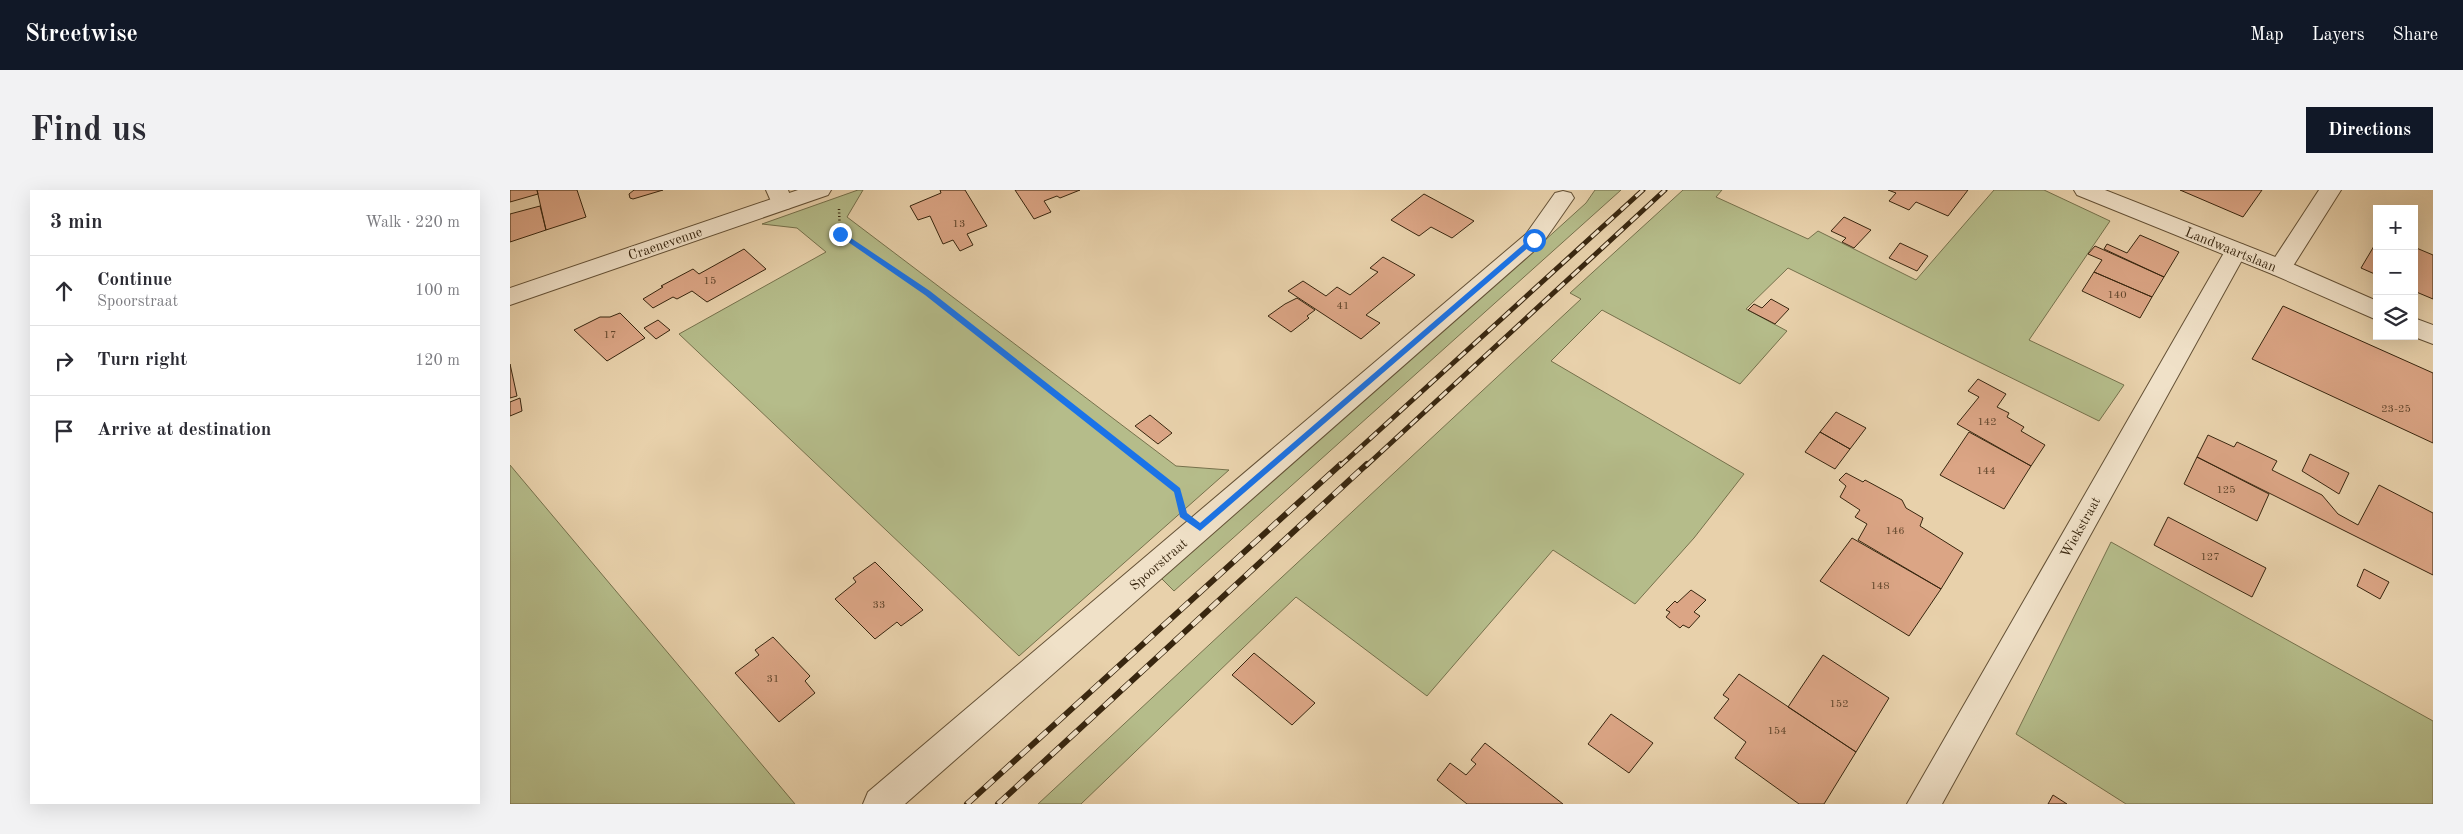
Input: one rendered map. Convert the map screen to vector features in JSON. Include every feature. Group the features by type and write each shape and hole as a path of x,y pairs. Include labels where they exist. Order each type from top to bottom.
{"street":[{"name":"Craenevenne","path":"510,297 779,197 820,190"},
{"name":"Landwaartslaan","path":"2085,190 2280,268 2373,308"},
{"path":"2280,268 2330,190"},
{"name":"Spoorstraat","path":"880,804 1192,521 1534,240 1563,198"},
{"name":"Wiekstraat","path":"1924,804 2236,251"},
{"path":"2418,329 2433,335"}],"path":[{"path":"839,208 840,234 928,293 1178,490 1192,521"}],"green space":[{"path":"858,190 863,190 847,217 1176,466 1229,470 1019,656 679,334 826,252 797,228 762,224"},
{"path":"1595,190 1621,190 1174,591 1158,575 1543,242 1586,203"},
{"path":"1683,190 1722,190 1716,197 1808,239 1818,231 1916,280 1994,190 2044,190 2110,221 2029,340 2124,385 2099,421 1788,268 1746,309 1787,331 1740,384 1602,310 1551,361 1744,474 1694,538 1635,604 1553,550 1427,696 1296,597 1081,804 1038,804 1581,299 1570,293"},
{"path":"510,465 795,804 510,804"},
{"path":"2111,542 2433,721 2433,804 2126,804 2016,734"}],"building":[{"path":"510,190 537,190 538,194 510,202"},
{"path":"537,190 577,190 586,217 546,230"},
{"path":"634,190 663,190 633,199 630,198 629,194"},
{"path":"940,190 965,190 987,226 967,234 973,245 960,251 953,240 943,244 930,216 918,220 910,206 941,193"},
{"path":"1015,190 1080,190 1060,198 1057,196 1044,201 1051,212 1034,219"},
{"path":"1888,190 1968,190 1948,216 1916,202 1909,210 1889,201 1896,193"},
{"path":"2180,190 2262,190 2243,217"},
{"path":"1424,194 1474,221 1452,238 1431,227 1419,236 1391,220"},
{"path":"540,206 546,230 510,242 510,214"},
{"path":"1844,217 1871,230 1854,248 1842,242 1846,238 1831,231"},
{"path":"2140,235 2179,252 2164,277 2104,249 2107,244 2127,253"},
{"path":"1900,243 1928,256 1917,271 1889,258"},
{"path":"2095,246 2164,277 2152,297 2094,272 2102,260 2088,254"},
{"path":"2373,248 2373,273 2361,268"},
{"path":"744,249 766,269 707,302 692,291 677,299 673,297 653,308 643,299 663,287 661,286 693,269 699,274"},
{"path":"2418,249 2433,255 2433,299 2418,293"},
{"path":"1383,257 1415,275 1366,315 1380,323 1361,339 1288,291 1303,281 1326,296 1337,287 1350,295 1378,272 1370,268"},
{"path":"2094,272 2152,297 2140,318 2082,291"},
{"path":"1297,298 1315,310 1307,316 1309,318 1291,332 1268,316"},
{"path":"1771,299 1789,309 1775,324 1748,310 1754,304 1762,308"},
{"path":"2283,306 2433,373 2433,443 2252,359"},
{"path":"620,313 645,338 607,361 574,330 600,317 610,317"},
{"path":"658,320 670,330 656,339 644,328"},
{"path":"510,364 517,396 510,398"},
{"path":"1978,379 2006,394 1997,407 2009,413 2007,417 2024,427 2021,431 2045,445 2031,466 1957,424 1979,397 1968,391"},
{"path":"520,398 522,411 510,416 510,402"},
{"path":"1836,412 1866,428 1850,449 1820,432"},
{"path":"1150,415 1172,433 1158,444 1135,426"},
{"path":"1820,432 1850,449 1835,469 1805,452"},
{"path":"1969,432 2031,466 2004,509 1940,475"},
{"path":"2208,435 2234,447 2237,442 2277,461 2272,470 2322,495 2338,514 2358,525 2379,485 2433,513 2433,575 2197,457"},
{"path":"2310,454 2349,473 2339,494 2302,471"},
{"path":"2197,457 2269,494 2257,521 2184,484"},
{"path":"1846,473 1863,482 1865,480 1902,500 1906,508 1923,518 1920,526 1963,553 1941,589 1858,540 1867,524 1855,517 1860,510 1840,497 1846,486 1839,480"},
{"path":"2168,517 2266,568 2252,597 2154,545"},
{"path":"1852,538 1941,589 1909,636 1820,581"},
{"path":"875,562 923,610 901,626 897,622 875,639 835,599 856,582 853,578"},
{"path":"2364,569 2389,582 2380,599 2357,586"},
{"path":"1691,590 1706,600 1694,612 1700,616 1689,628 1683,625 1680,628 1666,617 1670,612 1666,610"},
{"path":"773,637 810,676 805,681 815,693 779,722 735,673 759,655 755,650"},
{"path":"1254,653 1315,703 1292,725 1232,675"},
{"path":"1823,655 1889,698 1856,752 1788,707"},
{"path":"1739,674 1856,752 1824,804 1799,804 1735,758 1746,742 1714,718 1729,699 1723,695"},
{"path":"1611,714 1653,743 1629,773 1588,744"},
{"path":"1485,743 1563,804 1467,804 1437,780 1450,763 1466,775 1476,764 1471,760"},
{"path":"2053,795 2067,804 2048,804"}],"railway":[{"path":"1340,466 1643,190"},
{"path":"1366,466 1665,190"},
{"path":"967,804 1341,464"},
{"path":"998,804 1367,464"}],"route":[{"path":"840,234 928,293 1178,490 1183,515 1200,528 1534,240"}]}
